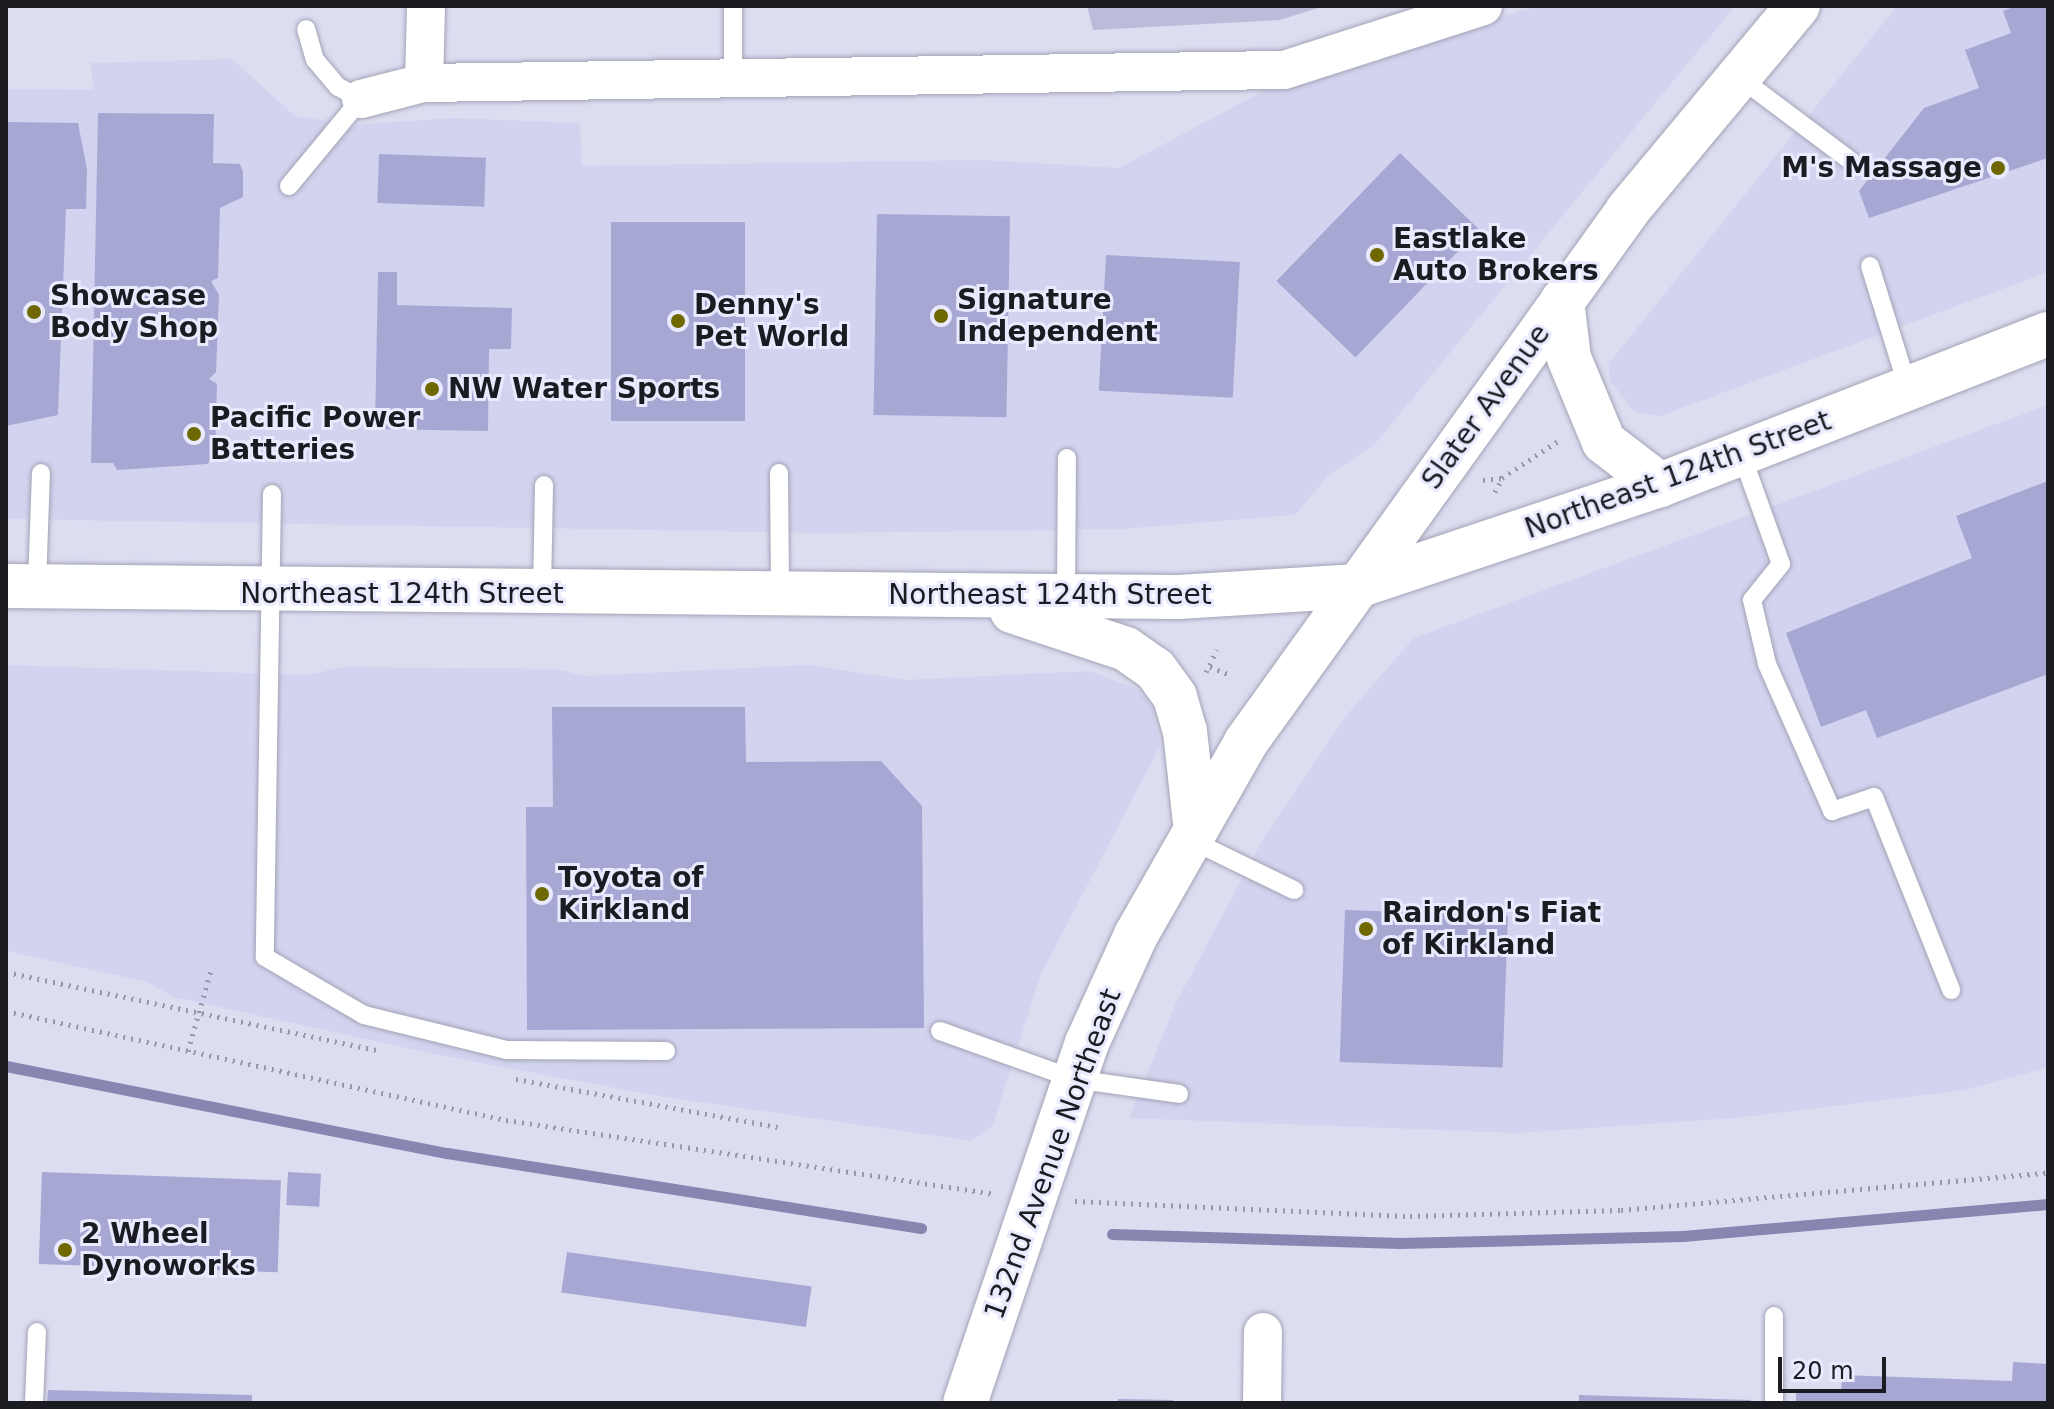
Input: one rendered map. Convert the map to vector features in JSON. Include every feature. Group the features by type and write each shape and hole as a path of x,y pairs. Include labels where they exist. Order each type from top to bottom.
{"main road":[{"name":"Slater Avenue","path":"1358,586 1562,301 1787,12"},
{"path":"1562,301 1569,358 1604,442 1660,485"},
{"name":"Northeast 124th Street","path":"22,586 268,594 1066,597 1358,586 1660,485 2048,334"},
{"name":"132nd Avenue Northeast","path":"965,1403 1074,1079 1191,831 1358,586"},
{"path":"951,596 1084,633 1155,669 1175,697 1185,731 1191,831"}],"street":[{"path":"424,83 426,6"},
{"path":"361,99 424,83 1284,70 1483,6"},
{"path":"1262,1403 1263,1332"}],"lane":[{"path":"733,6 733,79"},
{"path":"289,186 361,99 315,60 306,29"},
{"path":"1739,77 1851,161"},
{"path":"1870,266 1908,388"},
{"path":"1741,453 1781,564 1752,600 1767,664 1832,811 1874,797 1951,990"},
{"path":"1066,597 1067,458"},
{"path":"22,586 41,473"},
{"path":"779,473 780,596"},
{"path":"542,594 544,485"},
{"path":"272,494 268,594 265,957 364,1015 507,1050 666,1051"},
{"path":"1191,831 1294,890"},
{"path":"940,1031 1074,1079 1179,1094"},
{"path":"1774,1316 1774,1403"},
{"path":"34,1403 37,1332"}],"path":[{"path":"1480,480 1502,478 1575,429"},
{"path":"1495,492 1502,478"},
{"path":"1217,649 1210,667 1228,674"},
{"path":"188,1051 211,970"},
{"path":"6,1011 506,1120 980,1192"},
{"path":"1092,1203 1410,1216 1621,1210 2048,1173"}],"shaded area":[{"path":"1087,6 1324,6 1280,20 1093,30"},
{"path":"1537,6 1735,6 1375,444 1327,477 1295,515 1121,529 826,533 6,519 6,89 94,90 91,63 232,59 295,116 352,125 452,118 580,123 582,166 980,160 1119,168 1277,84"},
{"path":"1897,6 2048,6 2048,272 1660,416 1634,412 1610,381 1609,363"},
{"path":"2048,405 2048,1067 1966,1090 1735,1118 1517,1133 1129,1118 1177,1001 1263,839 1345,717 1414,638"},
{"name":"Toyota of Kirkland","path":"6,665 309,675 342,667 558,669 584,676 810,665 906,680 1090,671 1137,689 1152,706 1160,746 1040,976 993,1125 972,1141 664,1097 439,1055 173,997 148,982 6,951"}],"building":[{"path":"2016,6 2048,6 2048,158 1869,218 1859,191 1924,108 1979,88 1965,50 2011,33 2003,11"},
{"path":"98,113 214,114 213,163 240,164 243,172 243,197 220,208 218,278 211,281 219,295 216,372 209,379 217,384 215,456 207,464 117,470 113,463 91,463"},
{"name":"Showcase Body Shop","path":"7,122 78,123 87,169 86,209 66,209 58,415 6,426"},
{"name":"Eastlake Auto Brokers","path":"1400,153 1479,229 1355,357 1276,281"},
{"path":"379,154 486,158 484,207 377,203"},
{"name":"Signature Independent","path":"877,214 1010,216 1006,417 873,415"},
{"name":"Denny's Pet World","path":"611,222 745,222 745,421 611,421"},
{"path":"1106,255 1240,262 1233,398 1099,391"},
{"name":"NW Water Sports","path":"378,272 397,272 397,305 512,308 511,349 489,349 488,431 375,429"},
{"path":"2048,481 2048,674 1877,738 1866,710 1821,727 1786,633 1972,558 1956,516"},
{"path":"552,707 745,707 746,762 881,761 922,806 924,1028 527,1030 526,807 553,807"},
{"path":"1345,910 1508,916 1503,1068 1340,1062"},
{"path":"42,1172 281,1180 278,1272 39,1264"},
{"path":"288,1172 321,1174 319,1207 286,1205"},
{"path":"567,1252 812,1286 806,1327 561,1293"},
{"path":"2013,1362 2048,1364 2048,1403 1796,1403 1796,1390 1841,1391 1842,1375 2012,1381"},
{"path":"48,1390 252,1395 252,1403 47,1403"},
{"path":"1579,1395 1751,1400 1751,1403 1579,1403"},
{"path":"1118,1399 1173,1400 1173,1403 1118,1403"}],"waterway":[{"path":"6,1066 447,1153 921,1228"},
{"path":"1112,1234 1400,1243 1683,1236 2048,1204"}],"place":[{"name":"M's Massage","path":"1998,168"},
{"name":"Eastlake Auto Brokers","path":"1377,255"},
{"name":"Showcase Body Shop","path":"34,312"},
{"name":"Signature Independent","path":"941,316"},
{"name":"Denny's Pet World","path":"678,321"},
{"name":"NW Water Sports","path":"432,389"},
{"name":"Pacific Power Batteries","path":"194,434"},
{"name":"Toyota of Kirkland","path":"542,894"},
{"name":"Rairdon's Fiat of Kirkland","path":"1366,929"},
{"name":"2 Wheel Dynoworks","path":"65,1250"}]}
